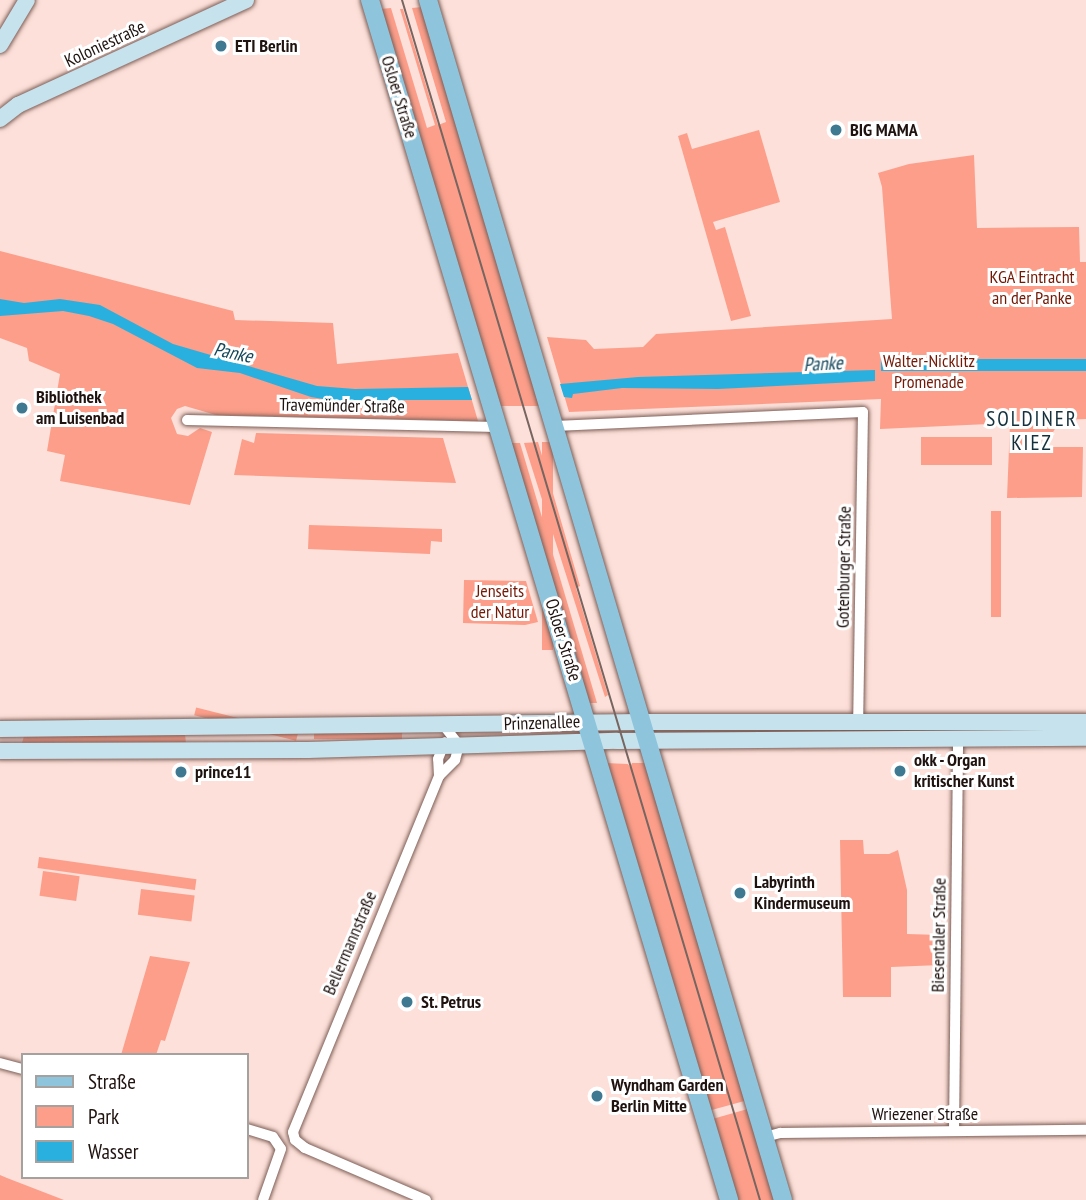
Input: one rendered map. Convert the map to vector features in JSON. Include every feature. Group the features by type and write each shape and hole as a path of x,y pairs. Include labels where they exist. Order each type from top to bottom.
{"main road":[{"path":"0,45 27,0"},
{"name":"Koloniestraße","path":"0,119 18,106 246,0"},
{"name":"Osloer Straße","path":"370,0 594,741 729,1200"},
{"path":"428,0 783,1200"},
{"name":"Koloniestraße","path":"0,108 18,106"},
{"name":"Prinzenallee","path":"0,751 281,750 588,722 1086,722"},
{"name":"Prinzenallee","path":"0,729 452,735 594,741 1086,738"}],"street":[{"name":"Gotenburger Straße","path":"555,426 863,412 858,723"},
{"name":"Travemünder Straße","path":"187,420 497,427"},
{"name":"Bellermannstraße","path":"439,776 438,759 452,735"},
{"name":"Bellermannstraße","path":"426,1200 305,1148 295,1140 295,1124 439,776 455,760 452,735"},
{"name":"Biesentaler Straße","path":"954,1131 958,740"},
{"path":"0,1063 21,1068"},
{"path":"248,1129 269,1135 278,1141 282,1156 263,1200"},
{"name":"Wriezener Straße","path":"765,1137 780,1133 1086,1130"}],"green space":[{"path":"422,7 542,406 498,406 380,9 391,8 427,128 435,125 400,9 403,9 438,125 446,122 412,8"},
{"path":"759,130 780,202 713,222 716,230 725,227 751,316 731,321 678,136 687,133 692,149"},
{"path":"974,155 977,228 1079,227 1080,262 1086,262 1086,419 1060,420 1052,434 1040,438 1042,447 1083,447 1082,497 1007,498 1010,423 880,429 881,399 569,412 547,337 586,340 594,349 643,347 656,334 892,319 882,187 878,173 909,164"},
{"path":"0,251 233,311 235,320 333,323 337,364 458,353 478,421 216,415 185,406 177,409 171,418 177,434 188,436 200,428 212,432 190,505 60,481 65,455 47,451 60,374 29,361 27,348 0,338"},
{"path":"256,433 443,438 456,483 234,475 242,439 254,443"},
{"path":"921,437 992,437 992,465 921,465"},
{"path":"538,442 580,586 576,588 608,695 605,697 524,443"},
{"path":"542,442 553,442 553,650 542,650"},
{"path":"509,443 520,443 597,703 588,703"},
{"path":"991,511 1001,511 1001,617 991,617"},
{"path":"309,525 442,529 442,542 431,541 430,554 308,549"},
{"name":"Jenseits der Natur","path":"464,580 526,581 538,622 525,625 463,623"},
{"path":"196,708 298,733 296,741 194,715"},
{"path":"314,731 402,731 402,739 314,739"},
{"path":"185,734 186,743 22,743 24,736"},
{"path":"605,763 628,764 630,767 632,763 647,763 748,1100 708,1111"},
{"path":"840,840 863,840 864,854 889,854 898,850 907,890 907,934 940,935 940,965 891,967 891,997 843,997"},
{"path":"39,857 196,879 195,890 37,868"},
{"path":"43,871 80,876 76,901 40,896"},
{"path":"141,889 195,896 191,921 138,915"},
{"path":"150,956 190,962 165,1041 161,1040 157,1053 122,1053"},
{"path":"751,1108 777,1200 735,1200 712,1119"},
{"path":"0,1175 7,1178 64,1200 0,1200"}],"water":[{"path":"0,299 24,303 60,299 100,305 173,344 317,386 355,389 468,387 472,400 329,400 311,397 240,373 197,368 113,324 89,316 63,311 0,316"},
{"path":"881,359 1086,359 1086,371 881,371"},
{"path":"875,370 875,381 718,389 622,388 573,394 572,398 564,397 560,384 638,377"}],"tram line":[{"path":"402,0 760,1200"}],"place":[{"name":"ETI Berlin","path":"221,46"},
{"name":"BIG MAMA","path":"836,130"},
{"name":"Bibliothek am Luisenbad","path":"22,408"},
{"name":"okk - Organ kritischer Kunst","path":"900,771"},
{"name":"prince11","path":"181,772"},
{"name":"Labyrinth Kindermuseum","path":"740,893"},
{"name":"St. Petrus","path":"407,1002"},
{"name":"Wyndham Garden Berlin Mitte","path":"597,1096"}],"district":[{"name":"SOLDINER KIEZ","path":"1032,431"}],"park label":[{"name":"KGA Eintracht an der Panke","path":"1032,288"},
{"name":"Walter-Nicklitz Promenade","path":"929,372"}],"water label":[{"name":"Panke","path":"233,353"},
{"name":"Panke","path":"823,364"}]}
